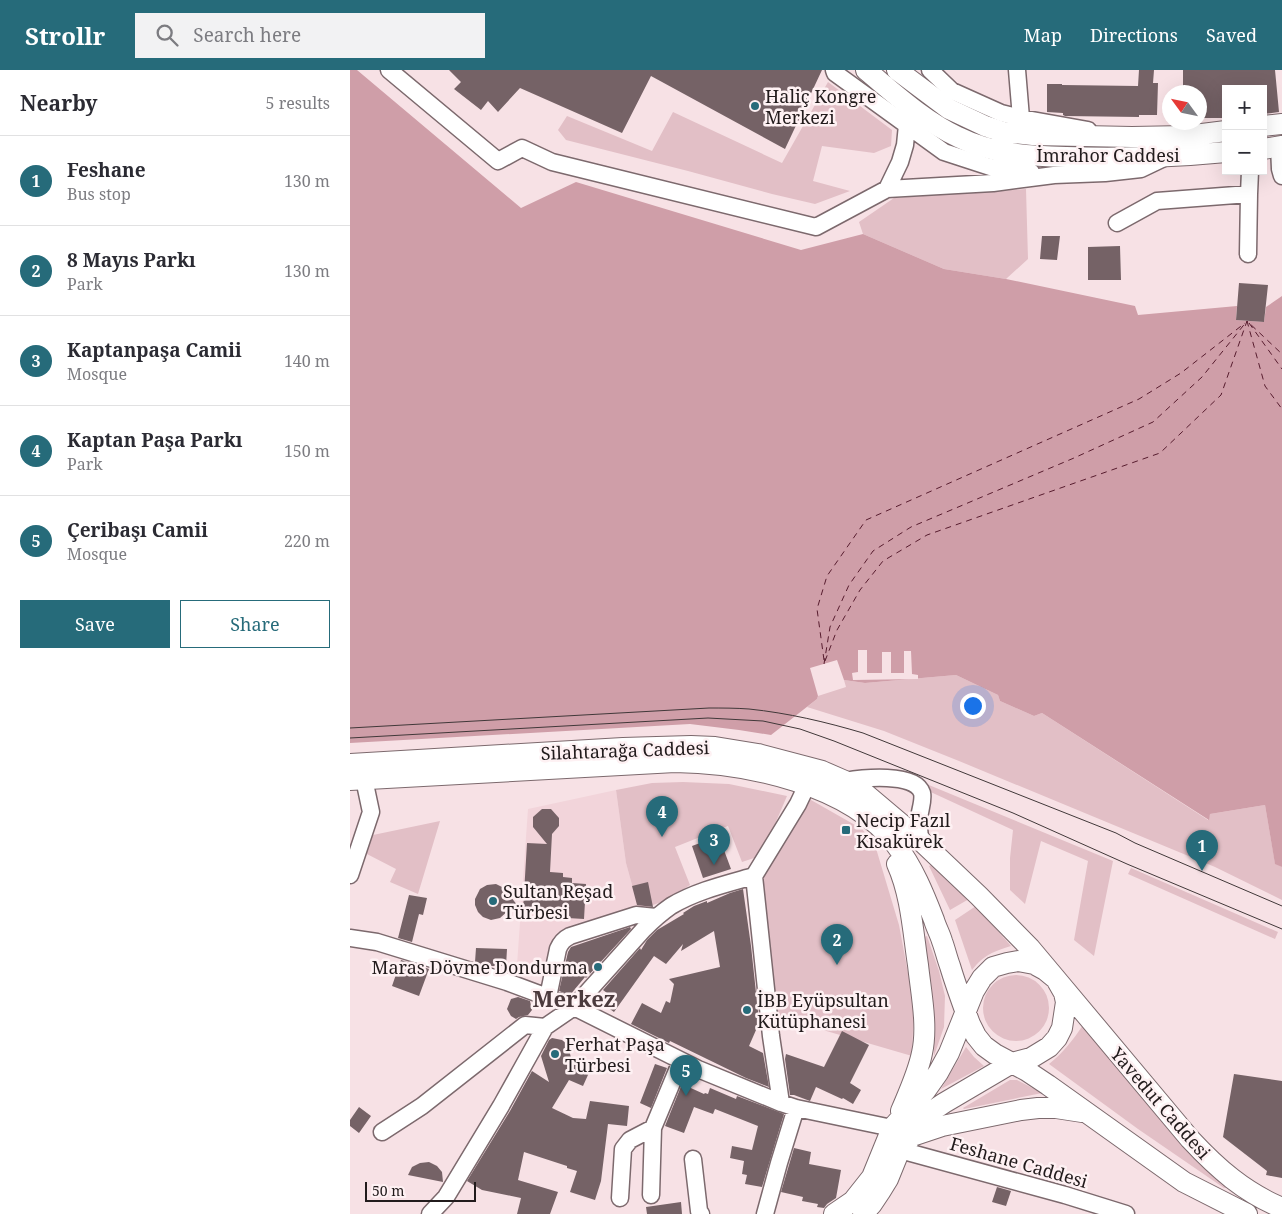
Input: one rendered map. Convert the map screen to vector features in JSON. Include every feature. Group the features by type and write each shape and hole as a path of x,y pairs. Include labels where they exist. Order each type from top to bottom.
{"main road":[{"name":"İmrahor Caddesi","path":"866,70 938,126 959,138 1004,152 1033,156 1114,159 1222,152"},
{"name":"İmrahor Caddesi","path":"897,70 949,109 985,126 1003,132 1033,135 1132,137 1186,136 1222,132"},
{"path":"1267,126 1282,124"},
{"name":"Silahtarağa Caddesi","path":"350,764 584,750 691,746 715,747 758,754 822,771 862,791 920,840 1030,948 1056,979"},
{"name":"Silahtarağa Caddesi","path":"357,780 694,762 758,772 796,781 839,799 868,818 896,845 921,888 942,941 966,1013"},
{"path":"834,1214 853,1201 872,1177 914,1078 922,1053 925,1030 913,929 905,888 879,827"},
{"path":"863,1214 872,1204 888,1179 901,1148 911,1132 929,1113 1012,1063 1032,1058 1057,1038 1062,1028 1066,1002 1064,993 1056,979 1034,964 1018,962 994,967 982,978 974,991 949,1054 938,1073 926,1090 892,1128"},
{"name":"Yavedut Caddesi","path":"1056,979 1206,1157 1238,1183 1261,1198 1282,1208"},
{"path":"966,1013 976,1036 984,1046 1012,1063"},
{"name":"Yavedut Caddesi","path":"1012,1063 1048,1085 1184,1182 1247,1214"},
{"path":"901,1148 912,1136 942,1126 1021,1110 1056,1108 1089,1114"}],"street":[{"path":"389,70 498,161 522,148 552,162 816,227 887,189 993,183 1054,175 1105,173 1141,169 1170,156"},
{"path":"834,70 944,152 990,167 1054,175"},
{"path":"930,70 944,76 952,91 1001,113 1132,137"},
{"path":"1018,70 1021,118"},
{"path":"887,189 900,162 905,145 907,125"},
{"path":"1275,147 1282,176"},
{"path":"1248,254 1250,175"},
{"path":"1117,223 1157,202 1249,194"},
{"path":"845,781 865,778 897,778 908,781 918,787 922,794 919,821 920,840"},
{"path":"350,876 371,812 357,780"},
{"path":"765,1214 779,1162 789,1106 772,1036 754,876 798,804 806,785"},
{"path":"428,1213 446,1197 544,1027 574,1007 656,917 671,906 702,891 754,876"},
{"path":"548,997 558,949 560,943 565,939 636,915 656,917"},
{"path":"350,938 377,942 507,982 548,997 574,1007 698,1070 789,1106 892,1128"},
{"path":"382,1132 422,1106 525,1026 544,1027"},
{"path":"651,1195 653,1128 681,1061"},
{"path":"620,1198 623,1149 630,1140 653,1128"},
{"name":"Feshane Caddesi","path":"901,1148 1126,1214"},
{"path":"693,1159 699,1211 701,1214"}],"shaded area":[{"path":"350,70 357,70 521,208 576,182 801,250 863,234 944,269 1006,279 1135,306 1138,315 1237,306 1236,320 1264,322 1266,307 1282,296 1282,867 1275,864 1265,805 1210,814 1209,820 1042,713 1034,716 1000,701 998,695 956,675 865,683 844,680 837,660 810,668 818,696 817,699 771,735 690,724 350,743"},
{"path":"828,82 892,130 891,146 874,153 822,146 813,181 850,191 815,204 566,140 558,130 567,116 652,151 673,112 782,163"},
{"path":"1026,189 1028,259 1006,279 944,269 863,234 859,222 894,198"},
{"path":"956,675 998,695 1000,701 1034,716 1042,713 1208,820 1210,814 1265,805 1275,863 1282,867 1282,900 1215,867 959,761 884,731 807,707 818,696 846,687 844,680 865,683"},
{"path":"652,783 729,784 787,796 775,824 757,857 742,862 728,826 675,847 690,885 667,900 639,910 626,863 616,790"},
{"path":"924,783 1113,861 1094,956 1074,940 1088,861 1041,841 1025,904 1010,890 1010,858 1013,830 922,788"},
{"path":"616,790 626,863 639,910 558,932 552,969 517,965 528,809"},
{"path":"804,796 862,829 875,845 899,925 914,1005 912,1056 775,1016 751,874"},
{"path":"440,821 418,894 390,882 396,869 365,853 373,835"},
{"path":"933,864 969,899 950,910 929,866"},
{"path":"1131,868 1278,932 1275,939 1128,874"},
{"path":"976,906 1011,946 990,954 972,970 955,920"},
{"path":"927,936 945,996 944,1027 934,1056 933,1001 924,937"},
{"path":"1016,975 1029,978 1039,985 1046,995 1049,1008 1046,1021 1039,1031 1029,1038 1016,1041 1003,1038 993,1031 986,1021 983,1008 986,995 993,985 1003,978"},
{"path":"1083,1025 1230,1187 1224,1188 1138,1129 1049,1064 1067,1046"},
{"path":"966,1047 984,1066 941,1089"},
{"path":"1010,1080 1017,1080 1042,1093 963,1108"}],"pier":[{"path":"858,650 867,650 867,673 882,673 882,652 891,652 891,673 904,673 904,651 911,651 912,674 918,675 918,679 853,680 852,673 858,672"}],"building":[{"name":"Haliç Kongre Merkezi","path":"449,70 822,70 785,149 651,76 622,133 520,88 498,112 488,101 481,110 454,89 461,82"},
{"path":"1139,70 1154,70 1153,83 1158,83 1157,115 1139,115 1139,117 1065,116 1063,113 1047,112 1047,84 1138,86"},
{"path":"1183,70 1275,70 1279,112 1267,114 1267,85 1222,85 1222,118 1207,118 1207,85 1183,85"},
{"path":"1042,236 1060,236 1057,260 1040,259"},
{"path":"1120,246 1121,280 1088,280 1088,247"},
{"path":"1239,283 1268,285 1264,322 1236,320"},
{"path":"542,809 551,809 559,818 559,826 552,834 550,872 563,873 563,877 572,878 572,883 586,884 584,919 535,916 536,910 523,910 527,843 547,844 533,827 533,817"},
{"path":"718,834 731,869 703,878 692,846"},
{"path":"648,882 653,907 637,905 632,886"},
{"name":"Sultan Reşad Türbesi","path":"496,884 504,888 521,910 510,909 500,918 491,920 483,917 478,912 475,899 480,889 487,885"},
{"path":"743,889 760,1030 756,1030 749,1046 763,1053 769,1087 746,1078 670,1041 669,1043 631,1024 642,1003 661,1013 666,1001 670,1003 674,984 669,979 720,967 714,931 681,951 683,944 666,964 654,956 614,1012 600,1002 607,993 603,990 657,930 694,906"},
{"path":"409,895 427,898 423,915 419,914 412,942 398,938"},
{"path":"630,927 631,929 570,995 559,991 568,952 571,947"},
{"path":"476,948 507,949 506,966 489,966 475,962"},
{"path":"401,960 429,969 419,996 392,986"},
{"path":"518,997 530,1001 532,1010 528,1015 516,1019 511,1016 507,1009 511,999"},
{"path":"842,1031 869,1045 850,1083 861,1090 853,1104 816,1087 810,1101 790,1095 786,1054 824,1067"},
{"path":"552,1038 562,1040 568,1045 571,1058 592,1066 583,1086 569,1080 552,1108 573,1118 586,1119 590,1101 629,1106 627,1126 608,1124 601,1181 595,1200 570,1192 577,1171 524,1152 518,1180 558,1192 550,1214 517,1214 521,1198 482,1190 467,1181 532,1071 549,1082 541,1056 549,1040"},
{"path":"655,1064 667,1068 651,1108 640,1103"},
{"path":"1234,1074 1282,1081 1282,1178 1266,1175 1267,1171 1223,1137"},
{"path":"682,1084 704,1094 708,1094 710,1088 736,1099 737,1096 784,1114 762,1187 745,1184 747,1175 742,1174 744,1161 730,1158 732,1146 752,1150 758,1126 715,1109 713,1114 694,1107 684,1133 665,1126"},
{"path":"359,1107 371,1116 359,1133 350,1126 350,1120"},
{"path":"794,1148 811,1152 809,1164 841,1170 836,1198 824,1208 817,1207 818,1204 802,1201 803,1197 781,1192"},
{"path":"429,1162 437,1166 442,1172 443,1182 408,1175 412,1167 420,1163"},
{"path":"997,1187 1011,1191 1006,1206 992,1202"},
{"path":"681,1202 682,1214 647,1214 646,1207"}],"ferry route":[{"path":"825,661 837,630 860,590 883,561 927,535 1160,453 1221,395 1247,321 1282,354"},
{"path":"824,664 830,627 849,585 873,551 911,527 1074,458 1153,422 1202,377 1247,321 1265,386 1282,409"},
{"path":"824,660 817,609 827,576 866,520 1139,399 1181,373 1245,323"},
{"path":"1249,323 1282,369"}],"tram line":[{"path":"350,728 709,708 749,709 792,715 863,733 1116,833 1135,843 1282,906"},
{"path":"350,738 708,718 763,721 800,729 834,741 1013,813 1127,864 1282,929"}],"place":[{"name":"Haliç Kongre Merkezi","path":"755,106"},
{"name":"Necip Fazıl Kısakürek","path":"846,830"},
{"name":"Kaptan Paşa Parkı","path":"662,837"},
{"name":"Kaptanpaşa Camii","path":"714,865"},
{"name":"Feshane","path":"1202,871"},
{"name":"Sultan Reşad Türbesi","path":"493,901"},
{"name":"8 Mayıs Parkı","path":"837,965"},
{"name":"Maras Dövme Dondurma","path":"598,967"},
{"name":"İBB Eyüpsultan Kütüphanesi","path":"747,1010"},
{"name":"Ferhat Paşa Türbesi","path":"555,1054"},
{"name":"Çeribaşı Camii","path":"686,1096"}],"district":[{"name":"Merkez","path":"574,998"}]}
